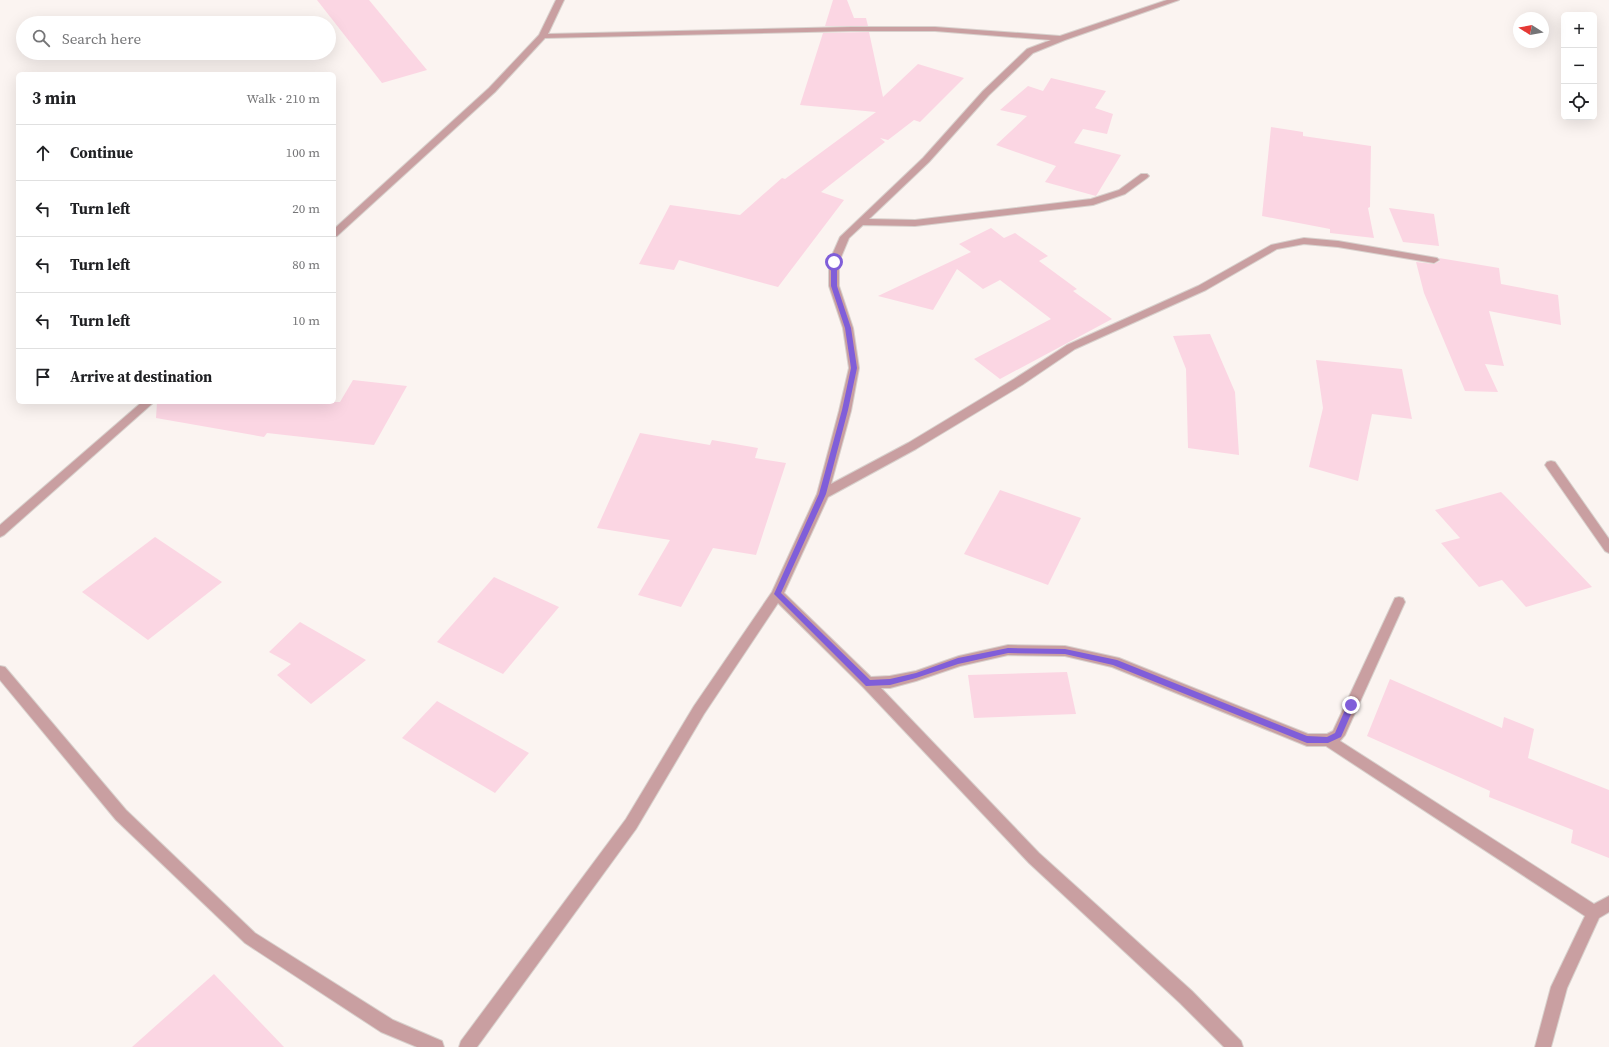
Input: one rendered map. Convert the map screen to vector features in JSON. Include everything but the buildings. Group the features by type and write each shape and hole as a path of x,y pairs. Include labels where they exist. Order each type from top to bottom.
{"street":[{"path":"336,232 492,90 543,36 560,0"},
{"path":"467,1047 632,824 699,710 777,594 822,494 845,410 854,368 848,328 834,286 834,262 846,237 926,160 1009,69 1030,51 1062,38 1175,0"},
{"path":"543,36 850,29 935,30 1062,38"},
{"path":"861,222 915,223 1094,202 1122,192 1144,176"},
{"path":"822,494 912,446 1018,382 1071,347 1202,288 1274,248 1304,241 1338,244 1434,260"},
{"path":"0,532 147,404"},
{"path":"1551,465 1609,548"},
{"path":"777,594 868,683 1034,858 1186,997 1235,1047"},
{"path":"868,683 890,682 916,676 958,661 1008,650 1065,652 1114,662 1307,740 1328,740 1338,735 1399,602"},
{"path":"0,671 121,815 250,938 387,1026 436,1047"},
{"path":"1328,740 1594,913"},
{"path":"1543,1047 1559,987 1594,913 1609,903"}],"route":[{"path":"834,262 834,286 848,328 854,368 845,410 822,494 777,594 868,683 890,682 916,676 958,661 1008,650 1065,652 1114,662 1232,708 1307,740 1328,740 1338,735 1351,705"}]}
